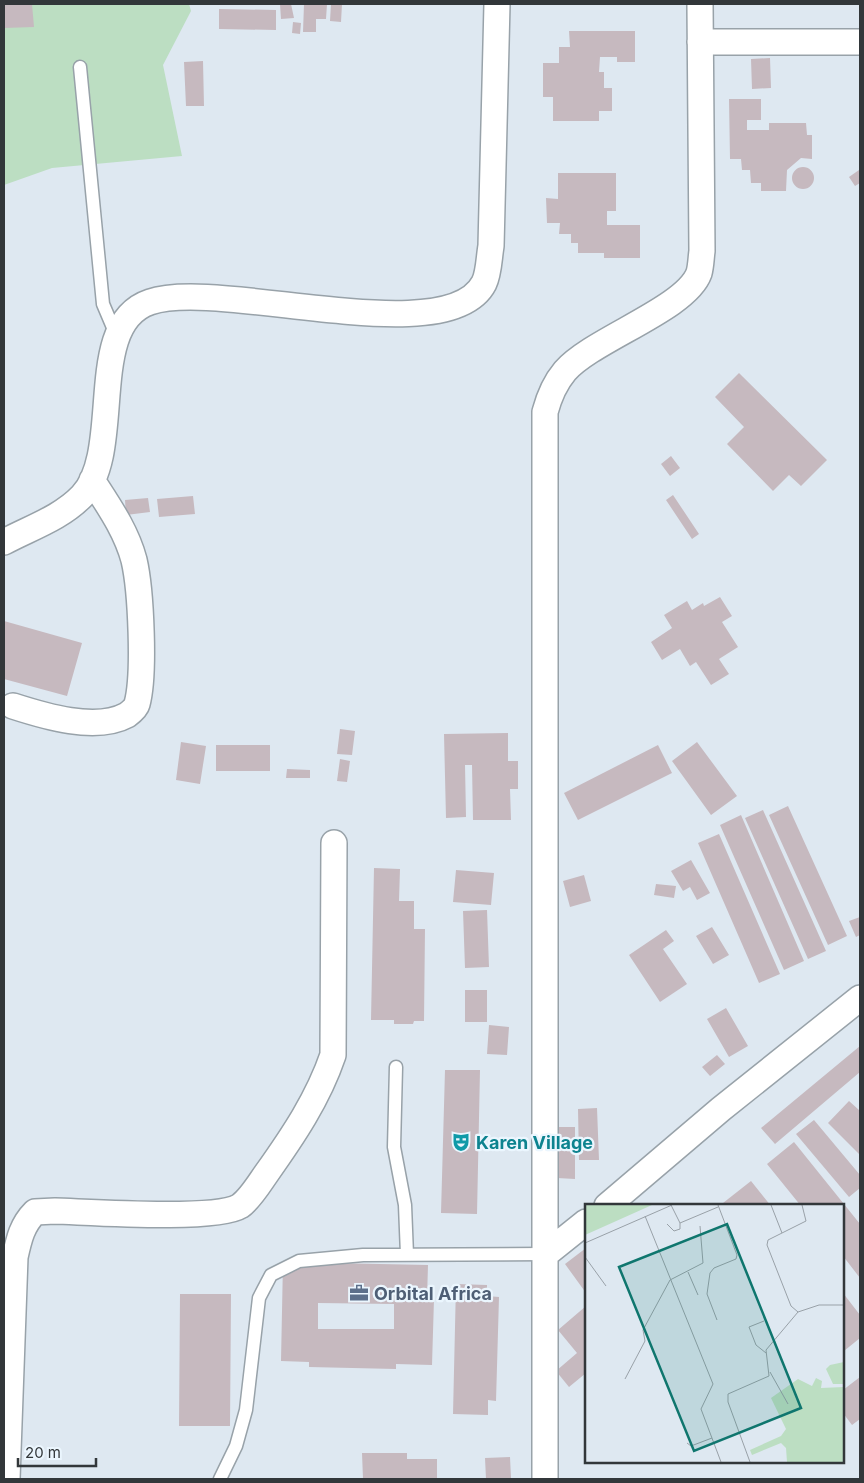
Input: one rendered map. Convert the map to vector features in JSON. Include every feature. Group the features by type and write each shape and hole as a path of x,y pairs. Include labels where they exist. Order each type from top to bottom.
{"street":[{"path":"4,542 58,516 82,496 92,480 102,446 108,371 117,337 130,312 150,301 181,298 236,300 406,314 443,309 467,302 484,283 492,246 497,4"},
{"path":"545,1479 545,412 552,390 566,370 586,354 681,297 698,274 702,251 700,4"},
{"path":"700,42 860,42"},
{"path":"13,706 63,721 113,721 128,714 136,706 141,673 139,596 134,560 123,530 92,480"},
{"path":"7,1479 16,1257 20,1236 26,1220 35,1212 55,1211 213,1214 239,1206 256,1189 296,1133 324,1083 333,1055 334,843"},
{"path":"609,1204 721,1109 860,998"},
{"path":"546,1254 585,1223"}],"lane":[{"path":"80,66 103,304 117,337"},
{"path":"396,1067 394,1147 405,1205 407,1255"},
{"path":"220,1479 236,1446 246,1410 259,1298 272,1275 299,1261 364,1255 546,1254"}],"green space":[{"path":"4,4 189,4 191,11 163,65 182,156 52,168 4,185"}],"building":[{"path":"4,4 32,4 34,27 4,28"},
{"path":"280,4 291,4 294,18 281,19"},
{"path":"304,4 327,4 326,19 316,19 316,32 303,32"},
{"path":"331,4 342,4 341,22 330,21"},
{"path":"219,9 276,10 276,30 219,29"},
{"path":"293,22 301,23 300,34 292,33"},
{"path":"569,31 635,31 635,62 617,62 617,57 600,57 599,72 604,72 604,88 612,88 612,111 599,111 599,121 553,121 553,97 543,97 543,63 559,63 559,47 570,47"},
{"path":"770,58 771,88 752,89 751,59"},
{"path":"203,61 204,106 186,106 184,62"},
{"path":"729,99 761,99 761,120 747,120 747,130 769,130 769,123 806,123 807,135 812,135 812,159 801,158 787,170 786,191 761,191 761,183 751,183 750,170 742,170 741,159 730,159"},
{"path":"803,167 811,170 814,178 811,186 803,189 795,186 792,178 795,170"},
{"path":"859,170 860,183 855,186 849,177"},
{"path":"558,173 616,173 616,211 607,211 607,225 640,225 640,258 604,258 604,253 578,253 578,243 571,243 571,234 559,234 560,223 547,223 546,198 558,199"},
{"path":"739,373 827,460 801,486 789,475 773,491 727,444 744,427 715,397"},
{"path":"671,456 680,468 670,476 661,464"},
{"path":"673,495 699,534 692,539 666,500"},
{"path":"193,496 195,514 159,517 157,499"},
{"path":"148,498 150,512 126,515 125,500"},
{"path":"720,597 732,616 722,622 738,647 719,659 729,674 711,685 696,662 690,666 680,649 662,660 651,642 672,628 664,615 687,601 692,610 703,603 704,606"},
{"path":"4,621 82,643 67,696 4,679"},
{"path":"340,729 355,731 352,755 337,754"},
{"path":"508,733 508,761 518,761 518,789 510,789 511,820 473,820 472,765 465,765 466,817 446,818 444,734"},
{"path":"181,742 206,746 200,784 176,780"},
{"path":"697,742 737,796 711,815 672,761"},
{"path":"216,745 270,745 270,771 216,771"},
{"path":"658,745 672,773 578,820 564,793"},
{"path":"340,759 350,761 347,782 337,781"},
{"path":"287,769 310,770 310,778 286,778"},
{"path":"788,806 847,936 828,945 769,815"},
{"path":"763,810 826,951 808,959 745,818"},
{"path":"741,815 804,961 784,970 720,825"},
{"path":"719,834 780,974 759,983 698,843"},
{"path":"691,860 710,893 697,900 690,887 683,891 671,871"},
{"path":"374,868 400,869 399,901 414,901 414,929 425,929 424,1021 414,1021 413,1024 394,1024 394,1020 371,1020"},
{"path":"456,870 494,873 491,905 453,902"},
{"path":"584,875 591,901 570,907 563,881"},
{"path":"656,884 676,886 674,898 654,895"},
{"path":"487,910 489,967 465,968 463,911"},
{"path":"860,917 860,935 856,937 849,921"},
{"path":"712,927 729,955 713,964 696,936"},
{"path":"666,930 674,941 663,949 687,984 660,1002 629,955"},
{"path":"465,990 487,990 487,1022 465,1022"},
{"path":"726,1008 748,1046 729,1057 707,1019"},
{"path":"489,1025 509,1027 507,1055 487,1054"},
{"path":"860,1046 860,1072 775,1144 761,1128"},
{"path":"717,1055 725,1064 710,1076 702,1067"},
{"name":"Karen Village","path":"445,1070 480,1070 477,1214 441,1213"},
{"path":"849,1101 860,1109 860,1155 828,1123"},
{"path":"597,1108 599,1160 579,1160 578,1109"},
{"path":"814,1120 860,1175 860,1188 849,1197 796,1134"},
{"path":"558,1127 575,1127 575,1179 557,1178"},
{"path":"794,1142 844,1204 799,1204 767,1164"},
{"path":"751,1181 769,1204 724,1204"},
{"path":"844,1204 860,1224 860,1278 844,1257"},
{"path":"585,1249 585,1292 565,1264"},
{"path":"283,1262 428,1265 427,1299 434,1299 432,1365 396,1364 396,1369 309,1367 309,1362 281,1361","holes":["318,1303 394,1304 394,1329 318,1329"]},
{"path":"456,1284 487,1285 487,1296 499,1297 496,1401 488,1400 488,1415 453,1414"},
{"path":"180,1294 231,1294 230,1426 179,1426"},
{"path":"844,1294 860,1315 860,1338 844,1351"},
{"path":"585,1307 585,1374 569,1387 556,1371 577,1353 558,1330"},
{"path":"860,1377 860,1419 852,1425 844,1414 844,1389"},
{"path":"362,1453 407,1453 407,1459 437,1459 437,1479 363,1479"},
{"path":"510,1457 511,1478 486,1479 485,1458"}],"place":[{"name":"Karen Village","path":"461,1142"},
{"name":"Orbital Africa","path":"359,1293"}]}
